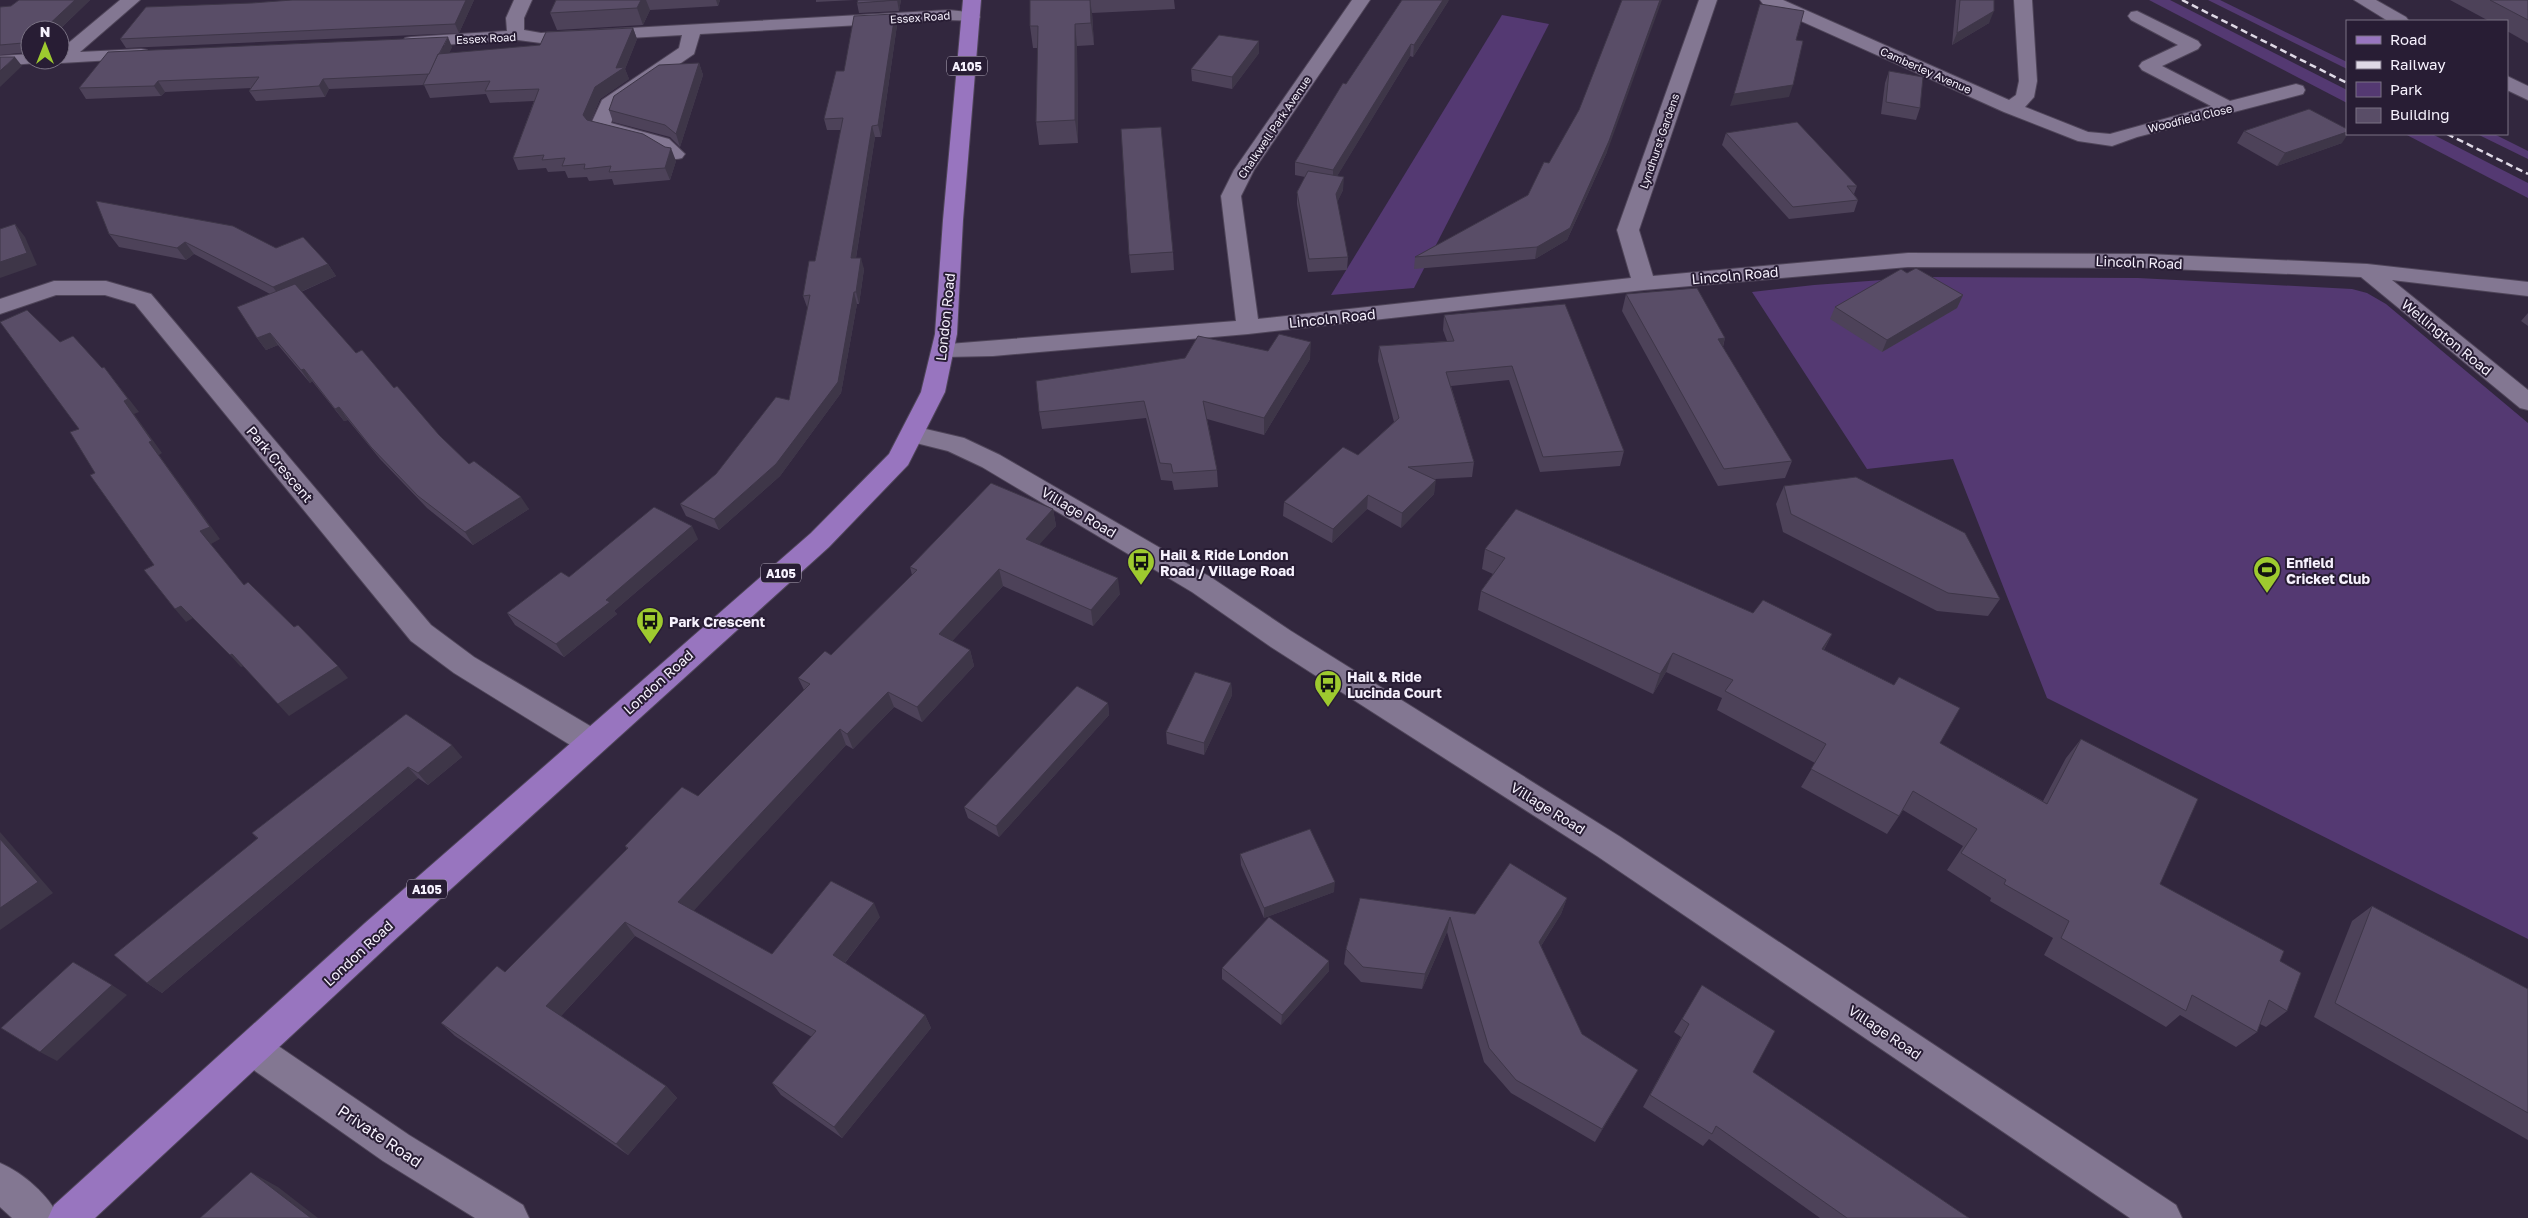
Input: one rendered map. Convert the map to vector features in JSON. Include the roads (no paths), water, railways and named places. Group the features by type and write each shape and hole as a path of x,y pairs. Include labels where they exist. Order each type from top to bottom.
{"main road":[{"name":"London Road","path":"67,1218 377,934 844,517 895,464 913,434 934,392 944,350 972,8"}],"street":[{"path":"70,50 131,0"},
{"path":"518,35 514,29 515,15 523,0"},
{"name":"Chalkwell Park Avenue","path":"1248,327 1231,196 1244,170 1361,0"},
{"name":"Lyndhurst Gardens","path":"1644,283 1628,230 1708,0"},
{"name":"Camberley Avenue","path":"1769,0 2011,108 2085,137"},
{"path":"2011,108 2025,97 2028,81 2023,0"},
{"path":"2363,0 2398,20"},
{"name":"Essex Road","path":"398,42 497,38 518,35 541,38 943,16 972,8"},
{"path":"2137,16 2192,45 2148,66 2229,108"},
{"path":"674,154 662,143 600,126 609,104 681,57 688,50 692,29"},
{"path":"70,58 160,53"},
{"path":"0,60 20,59"},
{"path":"2508,83 2528,94"},
{"name":"Woodfield Close","path":"2085,137 2112,140 2130,133 2296,90"},
{"name":"Lincoln Road","path":"944,350 993,349 1248,327 1644,283 1908,260 2147,261 2367,271 2528,289"},
{"name":"Wellington Road","path":"2367,271 2528,402"},
{"name":"Park Crescent","path":"0,307 54,288 106,288 143,299 421,633 464,665 591,742"},
{"name":"Village Road","path":"913,434 955,444 991,460 1202,584 1281,639 1608,846 2163,1218"},
{"name":"Private Road","path":"253,1049 396,1148 510,1218"},
{"path":"0,1182 40,1218"}],"railway":[{"path":"2182,0 2346,82"},
{"path":"2449,135 2528,174"}],"place":[{"name":"Hail & Ride London Road / Village Road","path":"1141,586"},
{"name":"Enfield Cricket Club","path":"2267,594"},
{"name":"Park Crescent","path":"650,645"},
{"name":"Hail & Ride Lucinda Court","path":"1328,708"}]}
